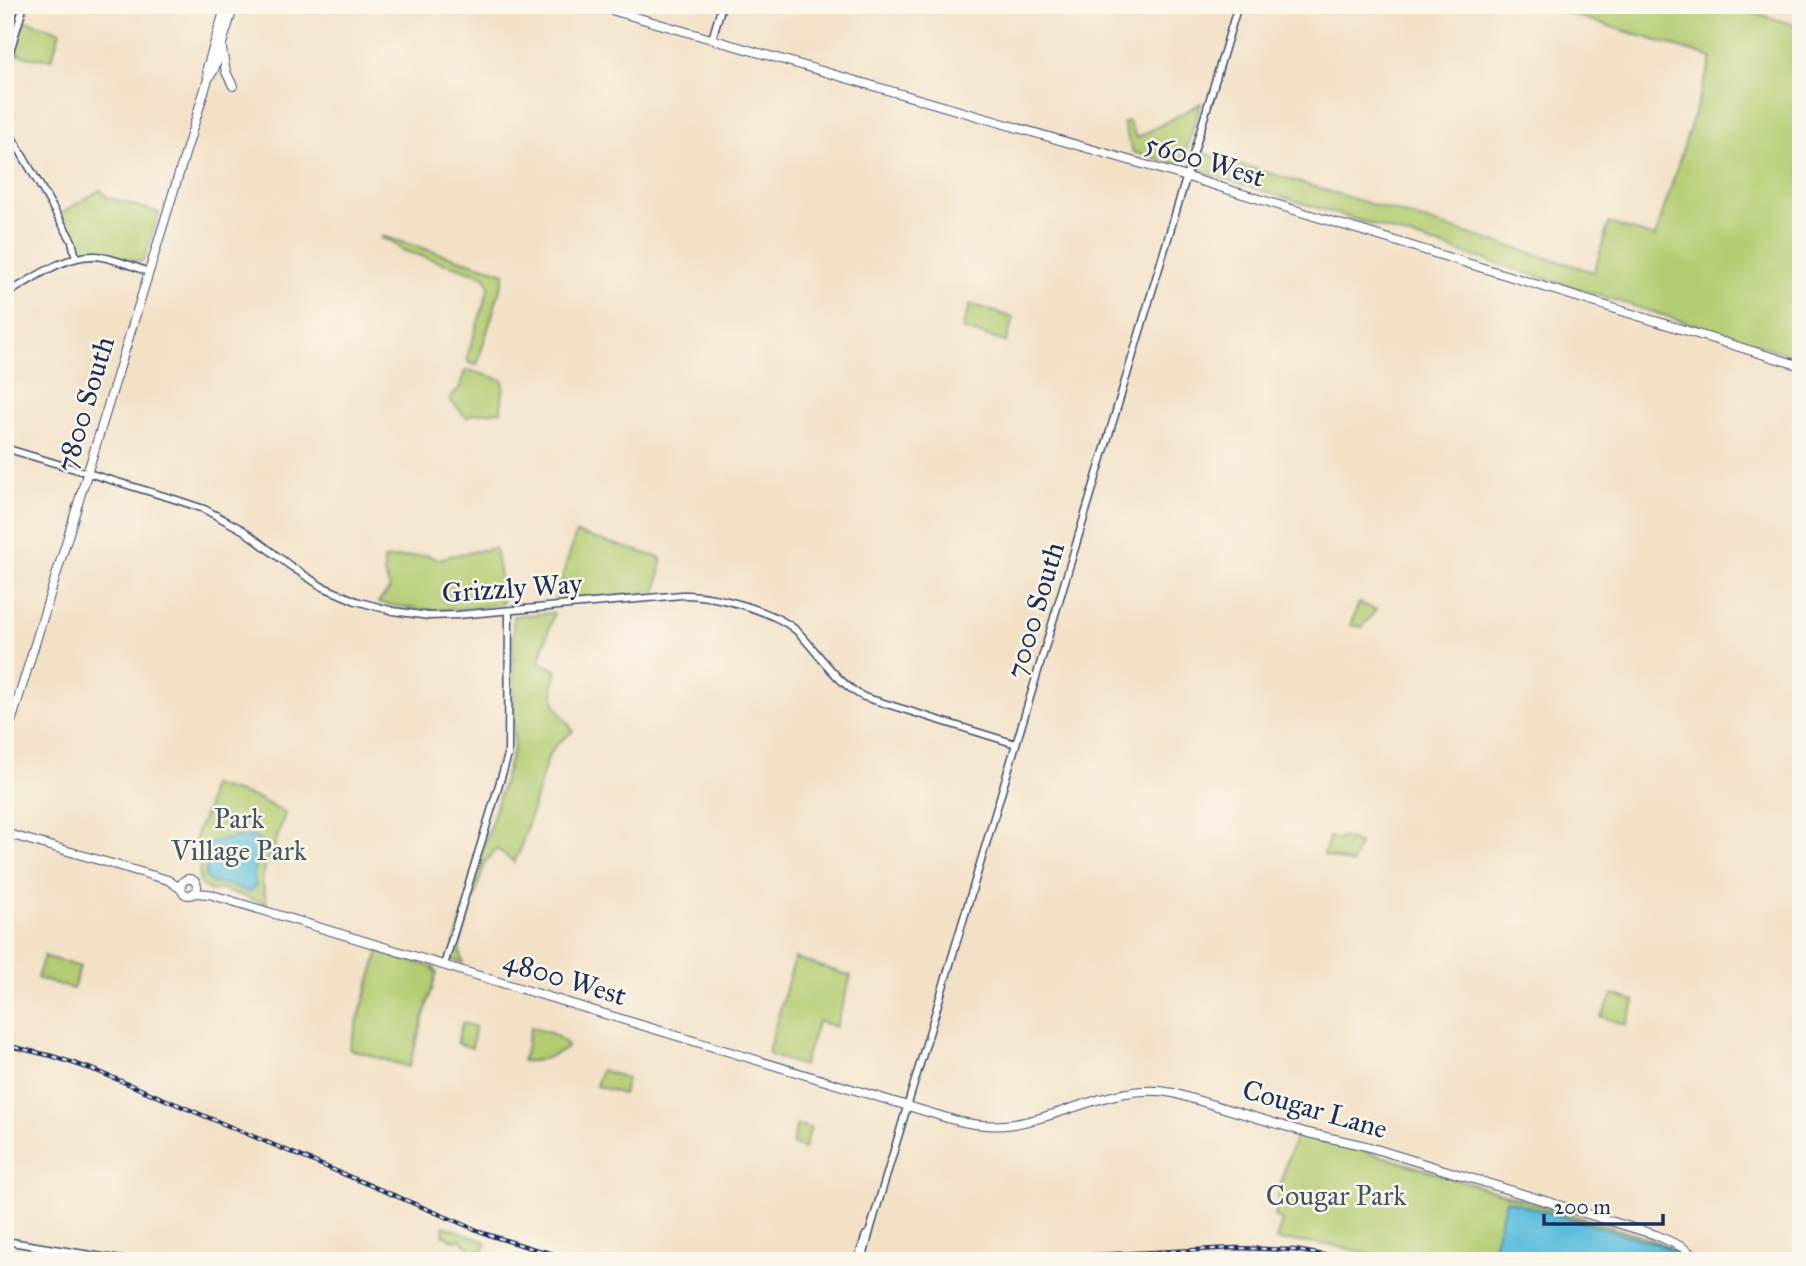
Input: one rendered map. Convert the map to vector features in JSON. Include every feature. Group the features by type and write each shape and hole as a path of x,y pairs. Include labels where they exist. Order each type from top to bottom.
{"main road":[{"path":"226,31 227,5"},
{"name":"7800 South","path":"208,79 207,68 227,5"},
{"name":"7800 South","path":"5,741 208,79 214,70 234,5"},
{"name":"5600 West","path":"594,5 1186,177 1801,366"},
{"path":"221,47 226,72 233,86"},
{"name":"4800 West","path":"5,833 168,880 192,879 195,889"},
{"name":"4800 West","path":"168,880 185,894 190,895 195,889"},
{"path":"181,889 184,880"},
{"name":"4800 West","path":"195,889 907,1106"},
{"name":"Cougar Lane","path":"907,1106 960,1122 1002,1125 1024,1122 1125,1092 1153,1090 1173,1093 1308,1133 1366,1146 1656,1235 1682,1247 1701,1261"}],"street":[{"path":"5,68 24,5"},
{"path":"712,39 722,5"},
{"name":"7000 South","path":"859,1261 1238,5"},
{"path":"5,125 72,241 76,258"},
{"path":"5,295 55,267 88,256 149,272"},
{"name":"Grizzly Way","path":"5,448 174,499 211,513 243,530 313,581 356,601 393,611 429,616 682,595 718,599 766,613 783,620 797,631 852,690 864,697 1016,744"},
{"path":"444,965 508,755 509,611"},
{"path":"5,1241 127,1261"}],"green space":[{"path":"5,5 20,5 5,58"},
{"path":"1541,5 1753,5 1752,12 1801,27 1801,358 1196,170 1200,152 1594,272 1609,223 1655,237 1712,58"},
{"path":"26,21 60,31 52,59 13,54 22,25"},
{"path":"1201,103 1183,162 1179,165 1133,152 1123,123 1128,121 1137,138"},
{"path":"100,190 107,197 159,213 141,262 79,250 61,216 62,213"},
{"path":"382,236 505,273 477,365 469,363 467,358 489,287 485,276 402,250 381,238"},
{"path":"970,304 1014,318 1006,342 962,329"},
{"path":"468,370 503,380 501,411 472,414 467,418 450,400"},
{"path":"576,533 661,558 657,590 555,601"},
{"path":"495,548 502,604 440,610 378,602 390,589 384,573 384,559 428,555 441,559"},
{"path":"1359,603 1376,610 1362,627 1350,625"},
{"path":"554,613 539,662 557,670 553,697 573,731 557,744 548,757 514,862 497,849 485,862 459,948 463,963 450,959 514,747 513,616"},
{"name":"Park Village Park","path":"211,785 257,798 285,813 262,880 267,904 221,889 211,891 201,885 195,840 207,808"},
{"path":"1329,837 1339,840 1341,837 1359,843 1352,864 1324,855"},
{"path":"379,951 435,968 433,970 437,972 409,1067 349,1049"},
{"path":"44,956 80,967 73,989 37,978"},
{"path":"795,958 851,976 836,1027 818,1021 803,1066 769,1055 768,1051"},
{"path":"1613,994 1635,1001 1626,1025 1601,1017"},
{"path":"462,1023 475,1027 472,1048 457,1043"},
{"path":"531,1027 553,1034 566,1043 567,1048 540,1060 522,1061"},
{"path":"601,1070 627,1078 623,1094 596,1086"},
{"path":"797,1125 811,1128 804,1149 792,1144"},
{"name":"Cougar Park","path":"1298,1136 1355,1148 1653,1240 1677,1250 1693,1261 1383,1261 1370,1254 1331,1245 1276,1240 1282,1220 1274,1216 1279,1203 1277,1197 1286,1164"},
{"path":"444,1226 486,1242 484,1251 470,1249 460,1239 455,1241 443,1235"}],"water":[{"path":"236,837 255,837 262,843 254,874 256,886 250,892 212,883 205,874 205,845"},
{"path":"1506,1200 1661,1245 1687,1261 1489,1261"}],"waterway":[{"path":"5,26 12,5"}],"railway":[{"path":"5,1045 52,1056 97,1071 489,1235 583,1261"},
{"path":"971,1261 1236,1248 1294,1250 1360,1261"}]}
